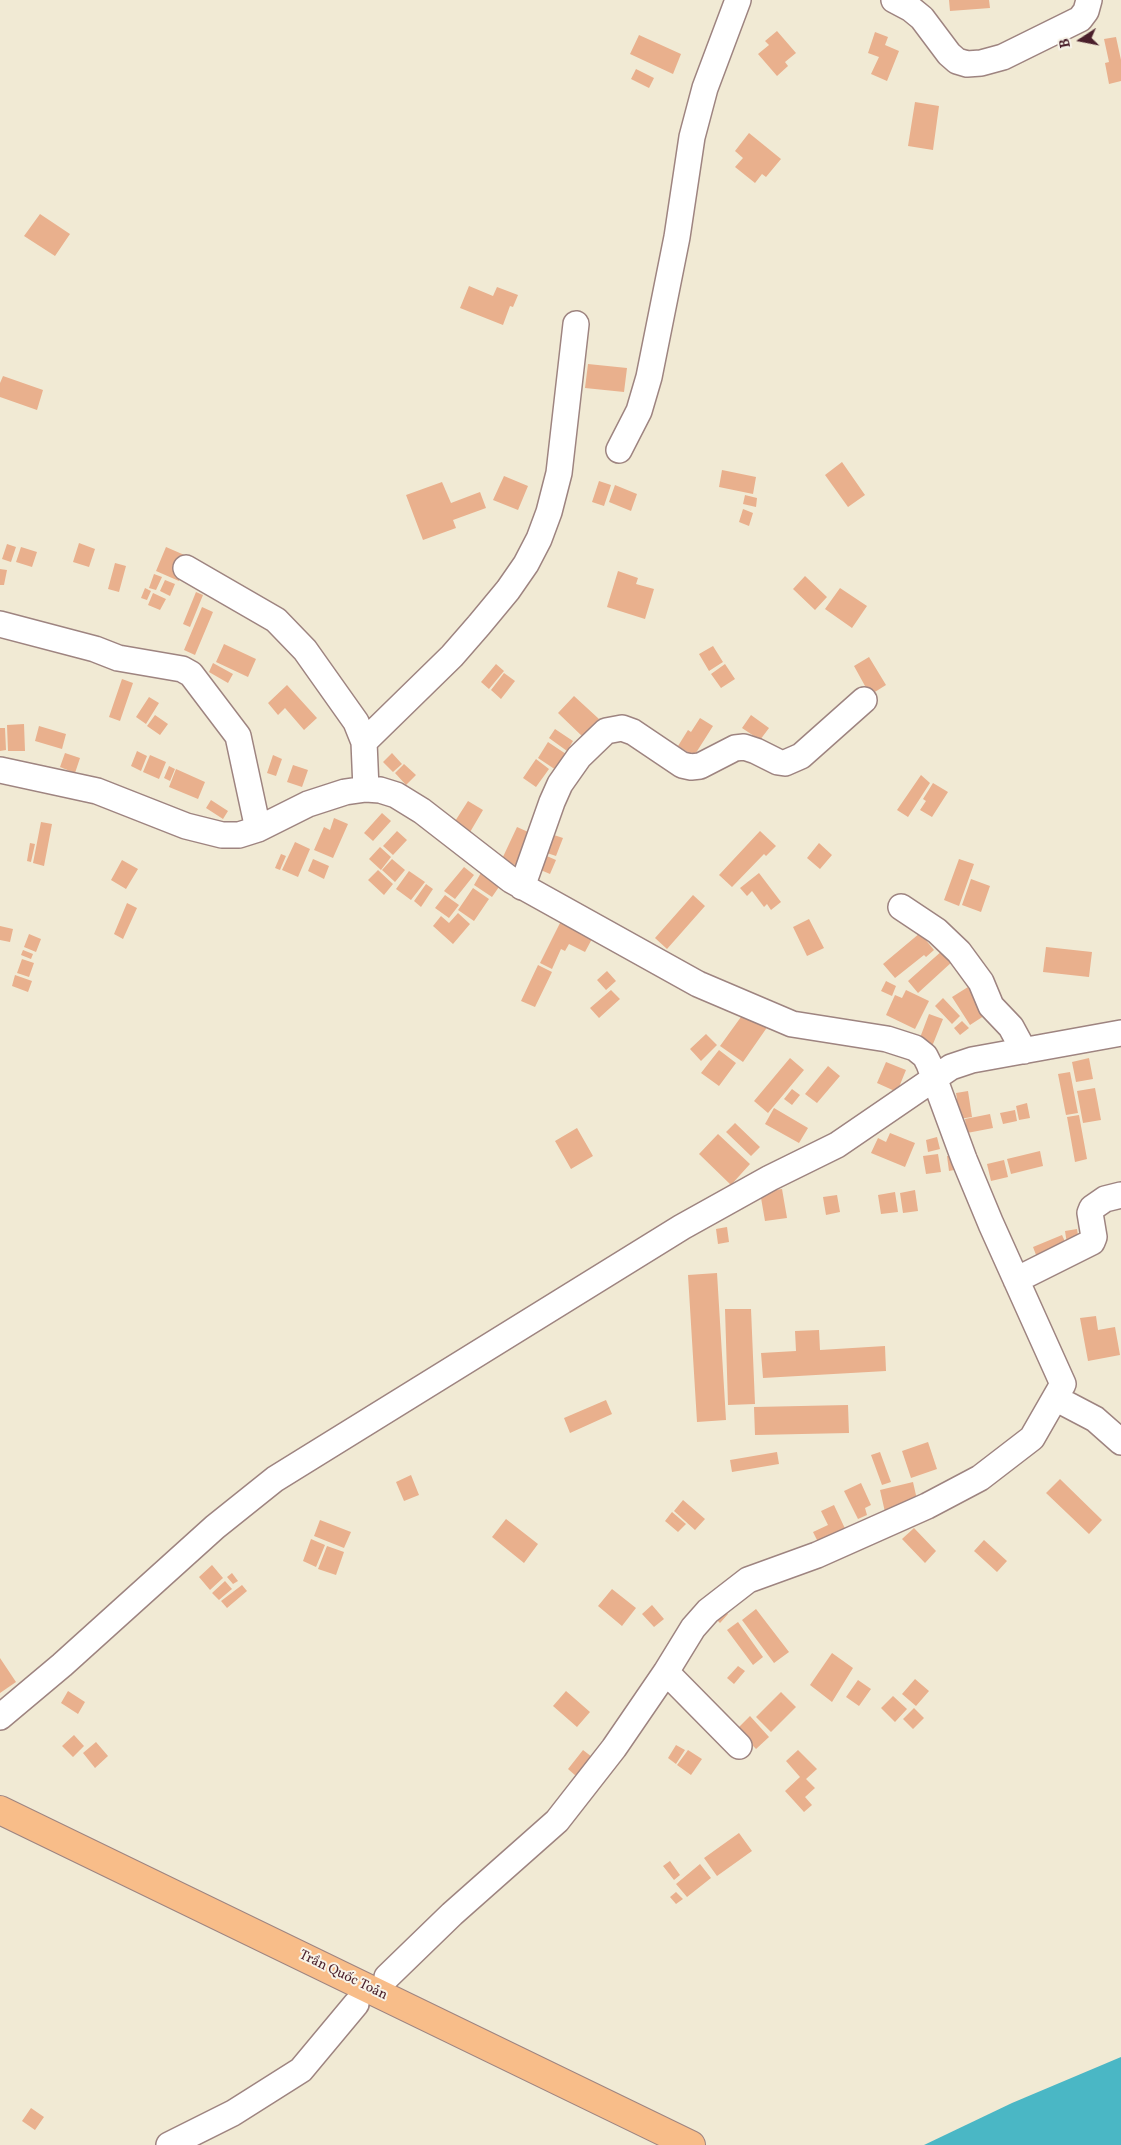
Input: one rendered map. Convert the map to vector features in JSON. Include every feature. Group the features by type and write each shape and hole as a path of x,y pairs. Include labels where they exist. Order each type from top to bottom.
{"main road":[{"name":"Trần Quốc Toản","path":"0,1810 689,2144"}],"street":[{"path":"619,450 639,411 646,386 677,237 692,137 705,88 738,0"},
{"path":"897,1 922,18 949,54 957,61 967,64 981,63 1003,57 1080,20 1086,11 1089,0"},
{"path":"364,742 452,656 479,625 508,590 526,564 539,539 549,512 559,473 576,324"},
{"path":"186,568 276,620 310,658 356,722 364,742 366,789"},
{"path":"0,624 95,649 118,658 182,669 190,674 196,679 238,736 258,829"},
{"path":"522,887 560,784 579,758 606,731 622,728 633,732 682,765 691,767 700,766 735,748 744,747 778,762 785,763 801,756 864,700"},
{"path":"2,777 97,791 186,826 222,835 239,835 258,829 308,804 345,792 366,789 380,790 396,795 422,811 522,887 698,984 792,1024 887,1039 914,1048 925,1056 964,1159 1063,1384 1032,1438 980,1478 927,1506 817,1555 754,1578 738,1586 693,1628 666,1672 614,1748 557,1821 452,1914 387,1977"},
{"path":"901,907 937,931 958,952 981,982 991,1006 1010,1027 1024,1051"},
{"path":"0,1717 62,1665 215,1527 275,1479 682,1227 770,1178 837,1145 951,1067 972,1060 1121,1033"},
{"path":"1016,1280 1092,1242 1094,1237 1090,1213 1092,1208 1105,1199 1121,1195"},
{"path":"1055,1398 1096,1419 1121,1442"},
{"path":"666,1672 739,1746"},
{"path":"169,2145 233,2113 301,2070 356,2004"}],"water":[{"path":"1121,2057 1121,2145 924,2145 1012,2103"}],"building":[{"path":"949,0 989,0 990,8 950,11"},
{"path":"777,31 796,53 785,62 788,66 777,76 758,54 769,45 765,41"},
{"path":"875,32 888,37 885,45 899,51 887,81 871,74 879,57 868,53"},
{"path":"639,35 681,54 673,74 630,54"},
{"path":"1116,37 1121,60 1121,81 1109,84 1105,63 1109,62 1104,39"},
{"path":"636,69 654,78 649,88 631,79"},
{"path":"915,102 939,106 933,150 908,146"},
{"path":"749,133 781,159 766,177 762,174 755,183 735,167 743,158 735,151"},
{"path":"40,214 70,234 55,256 24,236"},
{"path":"469,286 493,296 497,287 518,295 513,307 510,306 503,325 460,308"},
{"path":"588,364 627,368 624,392 585,388"},
{"path":"3,376 43,390 37,410 0,397 0,383"},
{"path":"842,462 865,495 848,507 825,475"},
{"path":"722,470 756,477 753,494 719,487"},
{"path":"504,476 528,486 518,510 493,500"},
{"path":"599,481 611,485 604,506 592,502"},
{"path":"442,482 451,503 480,492 486,508 453,520 456,528 423,540 406,495"},
{"path":"615,485 637,494 631,511 609,502"},
{"path":"745,495 757,498 756,507 743,504"},
{"path":"743,509 753,513 749,526 739,522"},
{"path":"79,543 95,549 89,567 73,562"},
{"path":"7,544 16,547 11,562 2,559"},
{"path":"21,547 37,552 32,567 16,562"},
{"path":"166,547 189,557 179,581 156,571"},
{"path":"115,563 126,566 119,592 108,589"},
{"path":"0,569 7,570 4,585 0,585"},
{"path":"618,571 638,578 636,584 654,589 645,619 607,607"},
{"path":"154,574 162,577 156,590 149,588"},
{"path":"805,576 827,597 815,610 793,589"},
{"path":"165,580 175,584 170,596 160,591"},
{"path":"145,588 151,591 147,600 141,598"},
{"path":"840,588 867,606 852,628 825,609"},
{"path":"196,592 203,595 190,627 183,624"},
{"path":"153,593 166,599 160,610 148,605"},
{"path":"202,607 213,612 195,655 184,650"},
{"path":"224,644 256,659 248,677 216,662"},
{"path":"713,646 723,662 709,671 699,654"},
{"path":"869,657 886,685 870,695 854,666"},
{"path":"213,663 233,674 228,683 209,672"},
{"path":"496,664 504,671 489,689 481,682"},
{"path":"725,664 735,679 721,688 711,674"},
{"path":"504,673 515,681 501,699 491,690"},
{"path":"122,679 133,683 120,721 109,717"},
{"path":"287,685 317,718 304,730 285,708 278,715 268,703"},
{"path":"574,696 599,719 583,737 558,713"},
{"path":"149,697 159,703 146,724 136,717"},
{"path":"155,715 168,724 160,735 147,726"},
{"path":"751,715 769,728 760,740 742,728"},
{"path":"700,718 713,726 694,756 678,746 688,730 691,732"},
{"path":"24,724 25,751 8,751 7,725"},
{"path":"39,726 66,734 62,749 35,741"},
{"path":"0,728 5,728 6,750 0,751"},
{"path":"555,729 573,741 567,751 549,738"},
{"path":"548,742 566,754 556,770 538,758"},
{"path":"137,751 147,756 141,771 131,766"},
{"path":"65,753 80,758 75,773 60,767"},
{"path":"392,753 402,764 393,772 383,762"},
{"path":"150,755 166,762 159,779 143,772"},
{"path":"273,755 282,759 276,776 267,773"},
{"path":"536,759 549,769 536,787 523,778"},
{"path":"404,764 416,775 406,785 395,773"},
{"path":"293,765 308,770 302,787 287,782"},
{"path":"169,766 175,769 170,781 164,778"},
{"path":"176,769 205,782 198,799 169,787"},
{"path":"921,775 930,783 908,817 897,810"},
{"path":"933,783 948,792 932,817 920,810 926,801 923,799"},
{"path":"211,800 228,811 223,819 206,808"},
{"path":"468,801 483,810 466,839 450,829"},
{"path":"382,813 391,821 373,841 364,833"},
{"path":"334,818 348,824 333,858 314,850 324,827 330,830"},
{"path":"41,822 52,824 44,866 33,863"},
{"path":"517,827 535,835 519,867 502,859"},
{"path":"397,831 407,840 393,855 383,846"},
{"path":"760,831 776,846 766,856 764,854 732,887 719,875"},
{"path":"551,834 563,838 556,856 544,852"},
{"path":"295,842 310,849 298,877 282,870"},
{"path":"30,843 35,844 31,862 27,861"},
{"path":"819,843 832,855 820,869 807,858"},
{"path":"380,847 391,857 381,870 369,859"},
{"path":"281,854 286,856 280,870 275,868"},
{"path":"542,854 556,860 550,874 536,868"},
{"path":"313,859 329,866 324,879 308,871"},
{"path":"392,859 405,870 395,882 382,870"},
{"path":"959,859 974,864 959,906 944,900"},
{"path":"122,860 138,869 126,889 111,880"},
{"path":"464,867 474,875 455,899 444,891"},
{"path":"378,870 393,884 384,895 368,880"},
{"path":"409,871 425,882 411,900 396,889"},
{"path":"482,871 501,884 492,897 474,885"},
{"path":"759,873 781,902 771,910 767,904 764,907 752,891 747,896 740,888"},
{"path":"971,879 990,886 981,912 962,905"},
{"path":"426,884 433,889 421,907 414,901"},
{"path":"473,888 489,899 474,921 458,910"},
{"path":"445,895 459,905 449,918 435,908"},
{"path":"693,895 705,906 667,949 655,938"},
{"path":"127,903 137,908 123,939 114,934"},
{"path":"458,913 470,924 453,944 433,926 441,916 449,923"},
{"path":"809,919 824,948 807,956 793,927"},
{"path":"561,921 593,937 585,952 569,944 565,951 561,949 552,969 540,963"},
{"path":"0,926 13,929 10,942 0,940"},
{"path":"920,933 934,950 926,957 924,955 895,978 883,964"},
{"path":"29,934 41,939 36,952 24,947"},
{"path":"1046,947 1092,952 1089,977 1043,972"},
{"path":"23,950 33,954 31,959 21,955"},
{"path":"943,950 953,961 918,993 908,981"},
{"path":"22,959 34,963 29,977 17,973"},
{"path":"538,965 552,972 535,1007 521,1001"},
{"path":"607,971 616,981 606,990 597,980"},
{"path":"15,975 32,981 28,992 12,986"},
{"path":"886,981 896,986 892,996 881,991"},
{"path":"968,987 974,997 990,1012 970,1025 952,997"},
{"path":"611,990 620,999 599,1018 590,1008"},
{"path":"906,990 929,1001 915,1029 886,1015 895,995 902,998"},
{"path":"943,998 960,1016 952,1024 935,1006"},
{"path":"746,1010 768,1026 743,1062 720,1046"},
{"path":"929,1014 943,1019 931,1049 918,1043"},
{"path":"962,1021 969,1028 960,1035 954,1028"},
{"path":"706,1034 717,1045 701,1061 690,1049"},
{"path":"719,1050 736,1063 719,1086 701,1073"},
{"path":"790,1058 804,1070 768,1113 754,1101"},
{"path":"1089,1058 1093,1079 1076,1082 1072,1062"},
{"path":"886,1062 906,1070 897,1092 877,1083"},
{"path":"828,1066 840,1076 817,1103 805,1094"},
{"path":"1070,1072 1078,1113 1066,1115 1058,1074"},
{"path":"1095,1088 1101,1120 1083,1123 1077,1091"},
{"path":"792,1089 800,1095 792,1105 784,1099"},
{"path":"968,1091 972,1117 953,1120 949,1101 957,1099 956,1093"},
{"path":"1027,1103 1030,1118 1019,1120 1016,1106"},
{"path":"774,1108 808,1128 799,1143 765,1124"},
{"path":"1015,1110 1017,1121 1003,1124 1000,1113"},
{"path":"990,1114 993,1128 967,1133 965,1119"},
{"path":"1079,1115 1087,1159 1075,1162 1067,1117"},
{"path":"735,1123 760,1147 751,1156 726,1132"},
{"path":"577,1128 593,1156 571,1169 555,1141"},
{"path":"890,1133 915,1143 905,1167 871,1153 878,1138 886,1142"},
{"path":"718,1134 750,1164 731,1185 699,1154"},
{"path":"937,1137 940,1149 928,1152 926,1140"},
{"path":"1040,1151 1043,1166 1011,1174 1007,1159"},
{"path":"938,1154 941,1172 926,1174 923,1156"},
{"path":"957,1154 959,1169 949,1171 947,1156"},
{"path":"1004,1160 1008,1177 991,1181 987,1164"},
{"path":"782,1189 787,1218 765,1221 760,1192"},
{"path":"915,1190 918,1211 903,1213 900,1193"},
{"path":"895,1192 898,1212 881,1214 878,1195"},
{"path":"837,1195 840,1212 826,1215 823,1197"},
{"path":"727,1227 729,1242 718,1244 716,1229"},
{"path":"1077,1229 1079,1242 1067,1244 1065,1231"},
{"path":"1062,1235 1068,1248 1038,1260 1033,1247"},
{"path":"717,1273 726,1420 697,1422 688,1275"},
{"path":"725,1309 751,1309 755,1404 728,1405"},
{"path":"1096,1316 1098,1330 1115,1327 1120,1355 1088,1361 1080,1318"},
{"path":"819,1330 820,1350 885,1346 886,1371 763,1378 761,1353 796,1351 795,1331"},
{"path":"606,1400 612,1414 570,1433 564,1418"},
{"path":"848,1405 849,1433 755,1435 754,1407"},
{"path":"928,1442 937,1469 911,1478 902,1451"},
{"path":"777,1452 779,1464 732,1472 730,1460"},
{"path":"880,1452 891,1482 882,1485 871,1455"},
{"path":"411,1475 419,1495 404,1501 396,1482"},
{"path":"1060,1479 1102,1520 1089,1534 1046,1493"},
{"path":"913,1482 918,1504 885,1512 880,1490"},
{"path":"861,1483 871,1505 865,1508 867,1515 858,1519 844,1491"},
{"path":"683,1500 705,1519 695,1530 674,1511"},
{"path":"834,1505 848,1535 821,1548 813,1532 828,1525 821,1511"},
{"path":"672,1512 686,1524 678,1532 665,1521"},
{"path":"506,1519 538,1544 524,1563 492,1537"},
{"path":"320,1520 351,1532 344,1548 314,1536"},
{"path":"914,1528 936,1551 925,1563 902,1539"},
{"path":"311,1539 325,1545 316,1567 303,1561"},
{"path":"984,1540 1007,1561 997,1572 974,1551"},
{"path":"327,1546 344,1552 336,1575 318,1569"},
{"path":"212,1565 223,1578 210,1590 199,1577"},
{"path":"232,1573 238,1581 233,1584 227,1577"},
{"path":"225,1581 232,1589 219,1600 212,1593"},
{"path":"242,1585 247,1591 227,1608 221,1601"},
{"path":"612,1589 636,1608 622,1626 598,1606"},
{"path":"652,1605 664,1619 654,1627 642,1614"},
{"path":"756,1609 789,1652 774,1663 742,1620"},
{"path":"724,1610 728,1614 720,1623 715,1618"},
{"path":"738,1622 763,1657 753,1665 727,1630"},
{"path":"832,1653 853,1668 832,1702 810,1685"},
{"path":"0,1658 16,1682 0,1693"},
{"path":"738,1666 745,1671 734,1684 727,1678"},
{"path":"915,1679 929,1691 916,1706 902,1694"},
{"path":"858,1680 871,1689 859,1706 846,1697"},
{"path":"68,1691 85,1702 78,1714 61,1703"},
{"path":"566,1691 590,1712 577,1727 553,1706"},
{"path":"781,1692 796,1707 771,1732 756,1717"},
{"path":"893,1696 907,1709 895,1722 881,1708"},
{"path":"914,1708 924,1718 913,1729 903,1719"},
{"path":"750,1716 769,1737 756,1749 737,1729"},
{"path":"74,1735 84,1746 73,1757 62,1746"},
{"path":"96,1742 108,1756 95,1768 83,1753"},
{"path":"676,1745 685,1750 676,1764 668,1758"},
{"path":"583,1750 592,1757 576,1776 568,1769"},
{"path":"688,1750 702,1759 691,1775 677,1765"},
{"path":"798,1750 817,1769 806,1779 815,1788 805,1797 812,1805 804,1812 785,1791 800,1777 786,1761"},
{"path":"739,1833 752,1851 717,1876 704,1858"},
{"path":"670,1861 680,1875 674,1880 663,1866"},
{"path":"700,1864 711,1878 687,1897 676,1884"},
{"path":"676,1892 683,1899 676,1904 670,1897"},
{"path":"31,2108 44,2117 35,2130 22,2121"}]}
